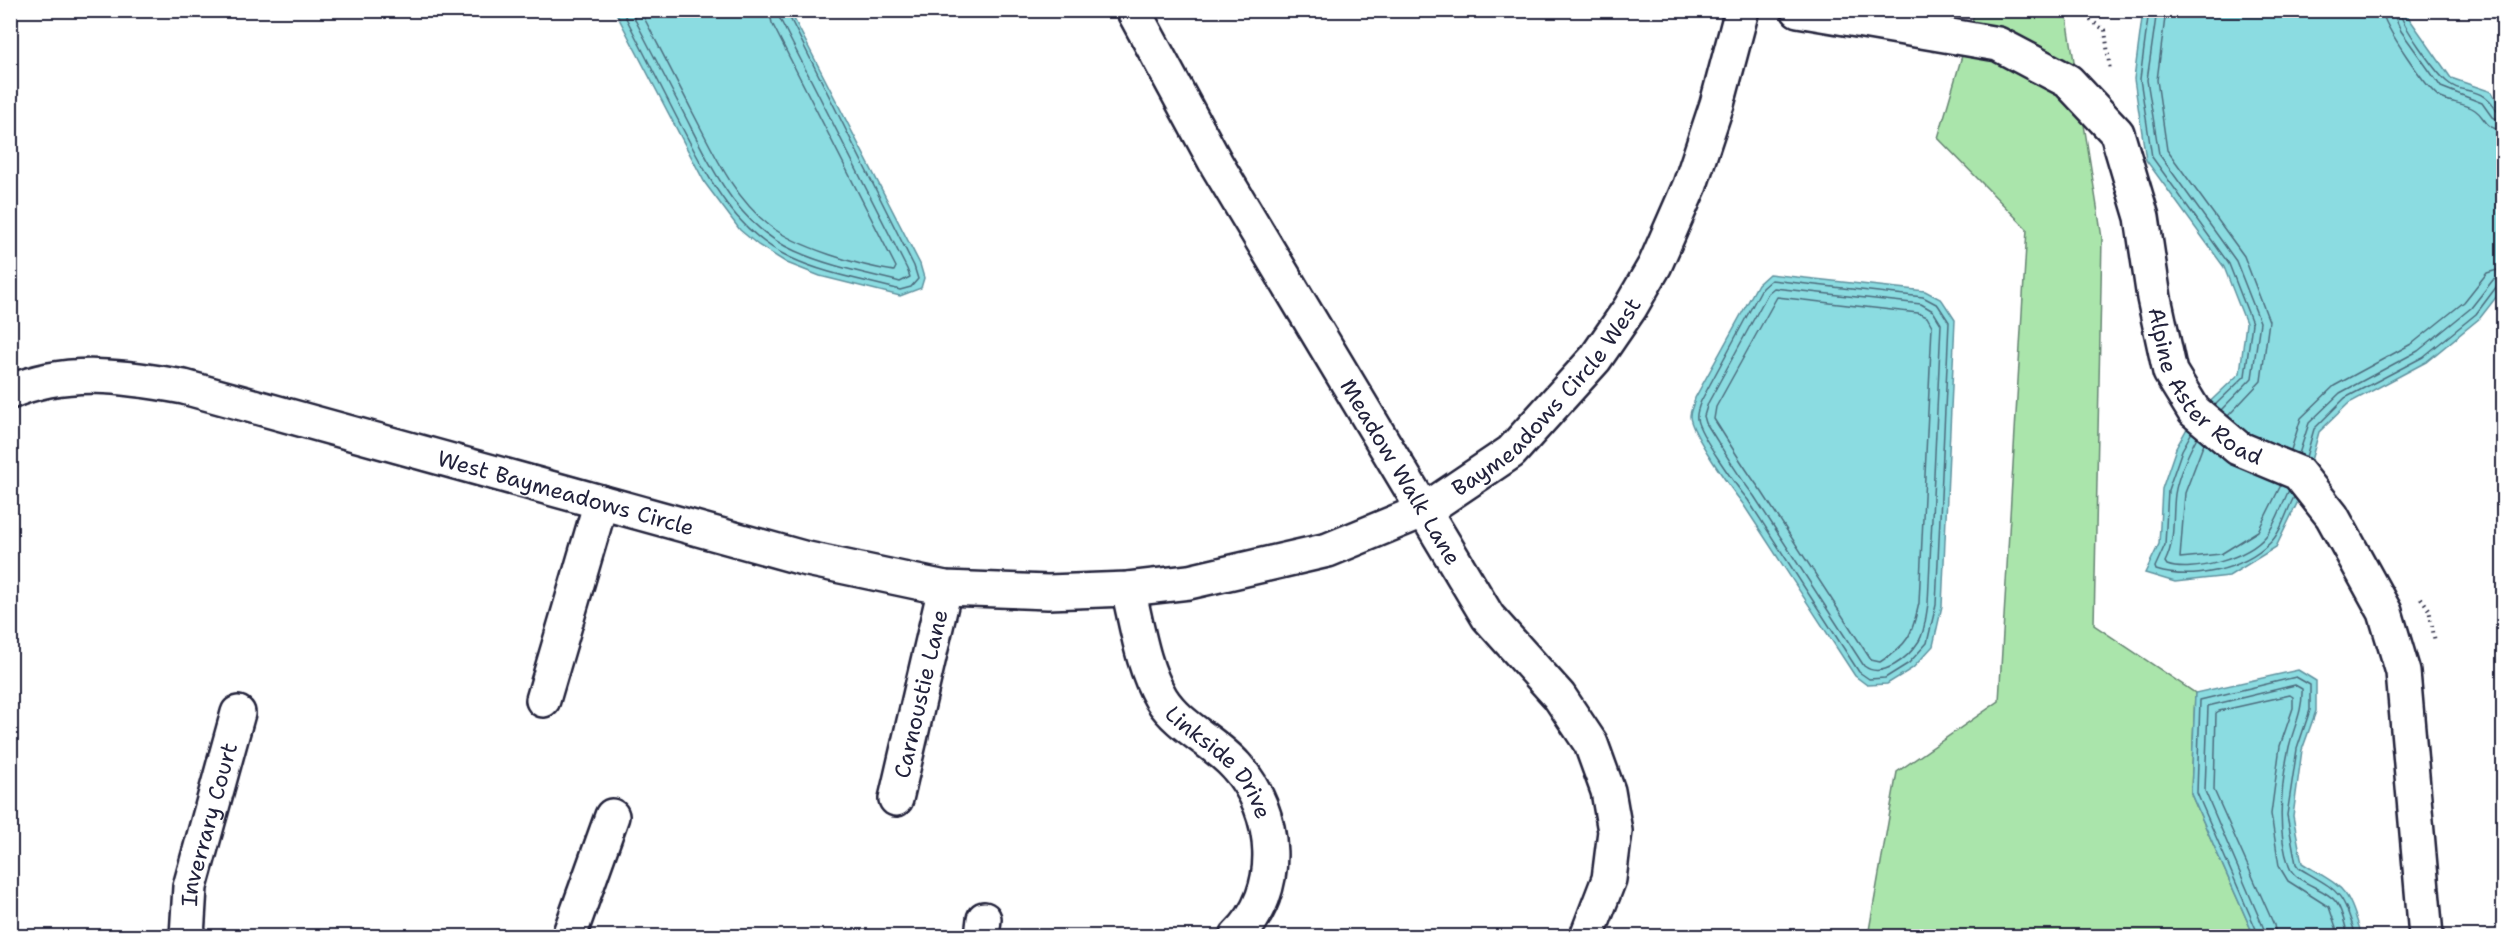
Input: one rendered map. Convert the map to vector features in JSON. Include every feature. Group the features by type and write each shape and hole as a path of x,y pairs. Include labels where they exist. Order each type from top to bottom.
{"street":[{"name":"Meadow Walk Lane","path":"1133,10 1217,165 1488,616 1559,696 1591,744 1608,791 1615,831 1609,879 1587,936"},
{"name":"Baymeadows Circle West","path":"1128,589 1189,582 1328,550 1425,510 1511,452 1595,359 1630,308 1655,265 1690,185 1717,104 1742,10"},
{"name":"Alpine Aster Road","path":"1798,10 1998,44 2068,81 2117,133 2142,217 2154,298 2170,372 2194,411 2238,448 2298,473 2332,516 2385,612 2403,672 2426,936"},
{"name":"West Baymeadows Circle","path":"10,392 31,383 76,376 122,376 196,390 803,558 945,588 1048,592 1128,589"},
{"path":"543,700 601,502"},
{"name":"Carnoustie Lane","path":"896,799 945,588"},
{"name":"Linkside Drive","path":"1128,589 1150,675 1162,700 1179,719 1236,766 1258,799 1270,833 1271,866 1262,900 1245,930 1237,936"},
{"name":"Inverrary Court","path":"187,936 190,887 238,712"},
{"path":"569,936 612,816"}],"green space":[{"path":"1975,11 2066,11 2102,238 2094,625 2195,693 2191,794 2254,936 1868,936 1897,772 1999,701 2027,229 1938,138"}],"water":[{"path":"615,11 790,11 920,264 924,278 921,288 900,296 820,276 787,263 758,245 740,230 705,183"},
{"path":"2143,11 2404,11 2451,78 2492,92 2503,112 2504,279 2501,291 2480,318 2426,362 2349,403 2319,432 2302,493 2276,547 2229,576 2175,582 2145,573 2159,544 2162,489 2176,448 2193,418 2240,373 2246,323 2224,267 2146,160 2134,79"},
{"path":"1769,274 1925,291 1942,300 1955,320 1942,606 1933,646 1913,668 1887,684 1867,685 1855,676 1743,504 1712,461 1692,424 1690,414 1695,398 1758,284"},
{"path":"2298,670 2316,681 2316,711 2302,750 2293,816 2302,863 2343,891 2352,907 2362,936 2254,936 2191,794 2195,693"}]}
